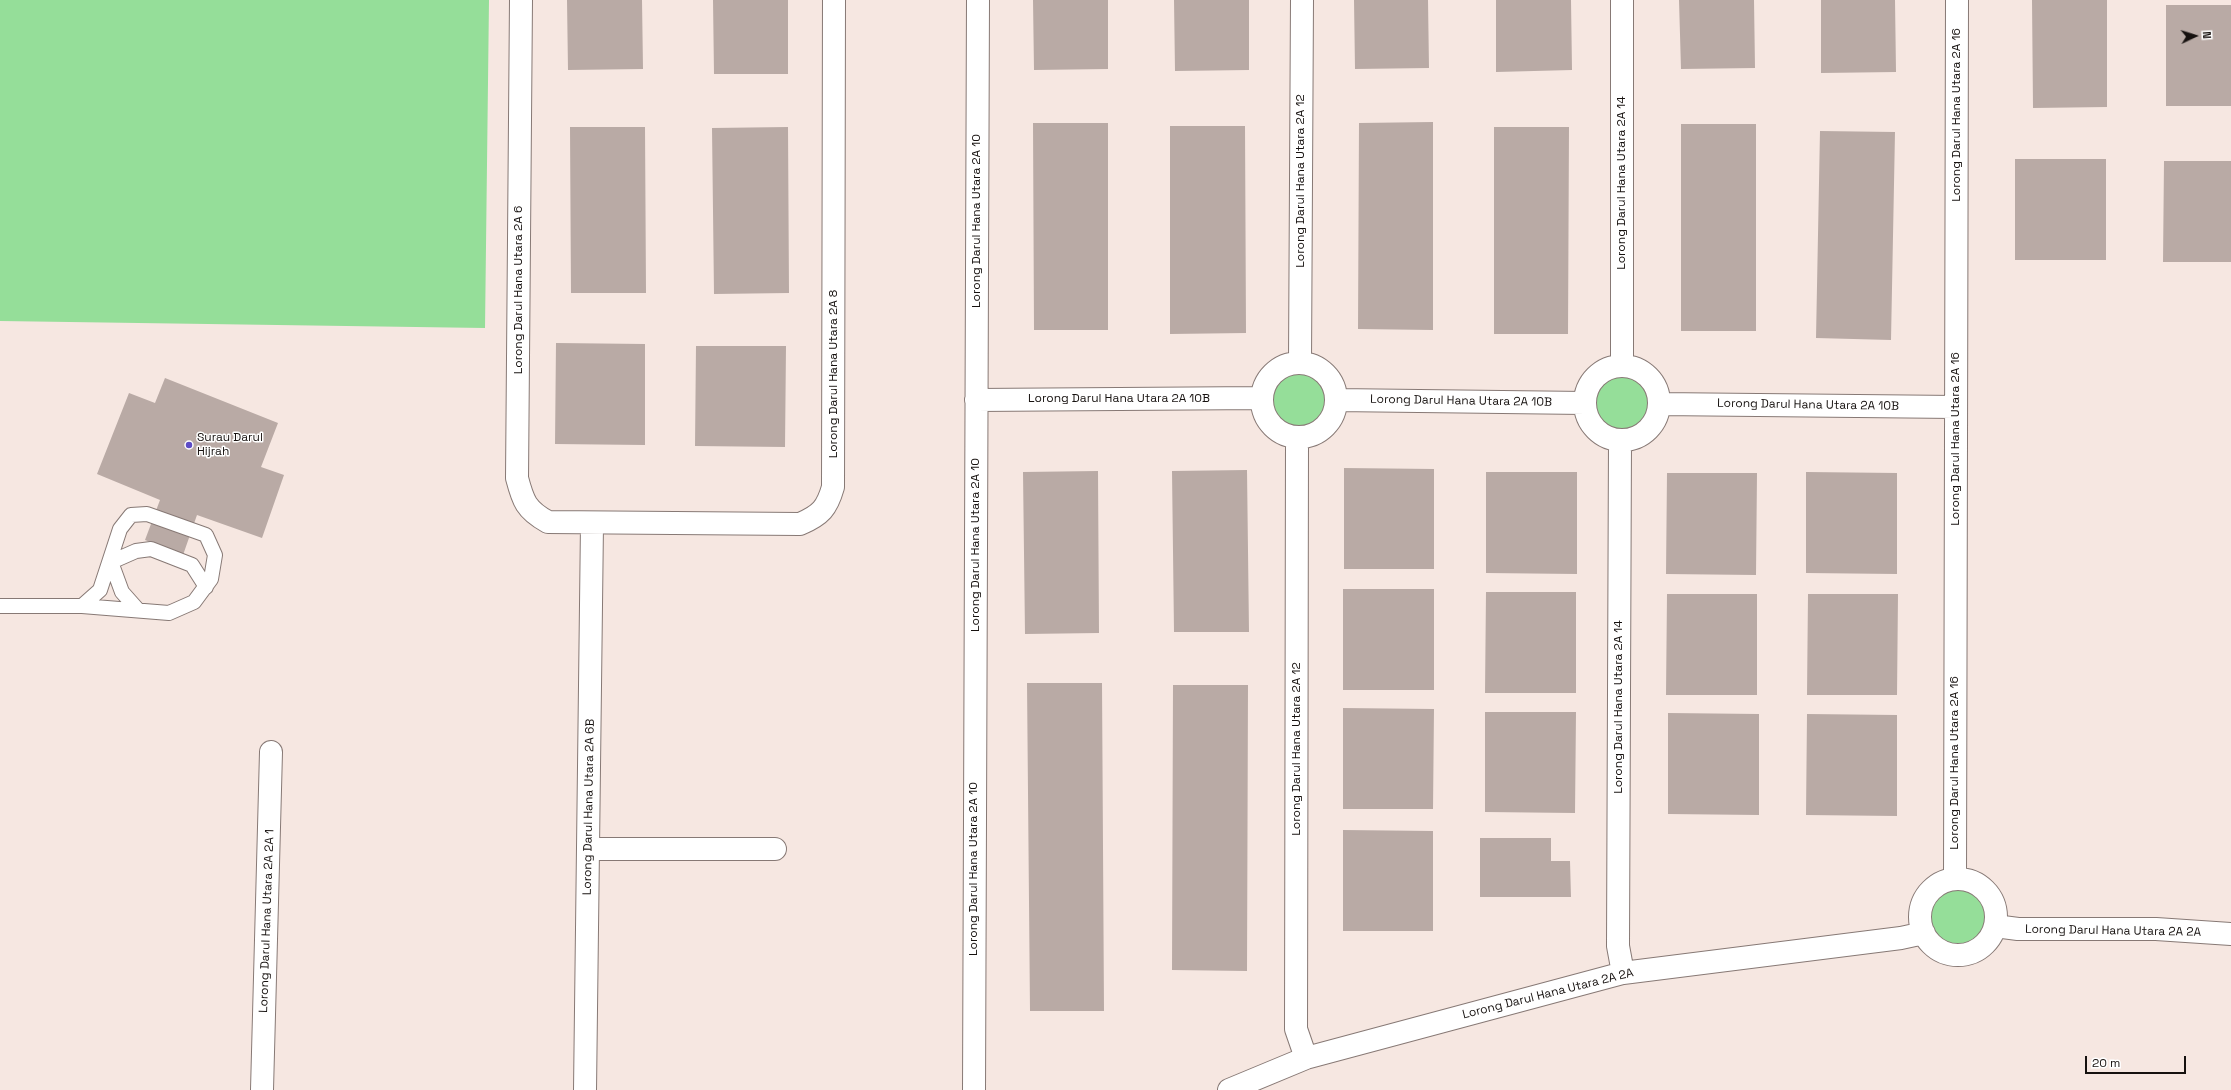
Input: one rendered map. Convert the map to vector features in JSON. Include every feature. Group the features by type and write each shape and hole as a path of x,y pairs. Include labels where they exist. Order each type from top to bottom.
{"street":[{"name":"Lorong Darul Hana Utara 2A 6","path":"521,0 517,478 523,499 533,514 548,522 592,524"},
{"name":"Lorong Darul Hana Utara 2A 8","path":"592,524 800,524 816,516 828,502 834,486 834,0"},
{"name":"Lorong Darul Hana Utara 2A 10","path":"974,1090 978,0"},
{"name":"Lorong Darul Hana Utara 2A 12","path":"1300,362 1302,0"},
{"name":"Lorong Darul Hana Utara 2A 14","path":"1622,0 1622,366"},
{"name":"Lorong Darul Hana Utara 2A 16","path":"1955,879 1957,0"},
{"path":"1300,362 1318,368 1328,376 1334,387 1336,400 1334,412 1328,424 1319,432 1297,438 1285,435 1275,428 1265,413 1262,398 1266,384 1272,374 1281,367 1300,362"},
{"path":"1622,366 1632,368 1648,377 1657,392 1659,404 1657,416 1651,426 1642,434 1631,439 1620,440 1607,437 1597,430 1589,421 1585,403 1590,385 1598,375 1608,369 1622,366"},
{"name":"Lorong Darul Hana Utara 2A 10B","path":"976,400 1262,398"},
{"name":"Lorong Darul Hana Utara 2A 10B","path":"1336,400 1585,403"},
{"name":"Lorong Darul Hana Utara 2A 10B","path":"1659,404 1956,407"},
{"name":"Lorong Darul Hana Utara 2A 12","path":"1297,438 1296,1029 1306,1058"},
{"name":"Lorong Darul Hana Utara 2A 14","path":"1620,440 1618,946 1623,973"},
{"name":"Lorong Darul Hana Utara 2A 6B","path":"585,1090 592,524"},
{"name":"Lorong Darul Hana Utara 2A 2A 1","path":"262,1090 271,752"},
{"path":"588,849 775,849"},
{"path":"1955,879 1969,881 1981,886 1995,907 1996,926 1986,944 1976,951 1964,955 1952,955 1940,951 1930,943 1924,933 1920,921 1921,908 1926,897 1934,888 1944,881 1955,879"},
{"name":"Lorong Darul Hana Utara 2A 2A","path":"1996,926 2018,929 2156,929 2231,934"},
{"name":"Lorong Darul Hana Utara 2A 2A","path":"1230,1090 1306,1058 1623,973 1901,938 1924,933"}],"lane":[{"path":"0,606 82,606 169,613 194,602 206,587 211,579 215,555 206,536 147,514 131,515 120,529 111,562 100,590 82,606"},
{"path":"111,562 136,551 151,549 192,565 206,587"},
{"path":"111,562 122,592 138,610"}],"green space":[{"path":"0,0 489,0 485,328 0,321"},
{"path":"1295,373 1305,373 1315,377 1323,385 1327,395 1327,405 1323,415 1315,423 1305,427 1295,427 1285,423 1277,415 1273,405 1273,395 1277,385 1285,377"},
{"path":"1617,376 1627,376 1637,380 1645,388 1649,398 1649,408 1645,418 1637,426 1627,430 1617,430 1607,426 1599,418 1595,408 1595,398 1599,388 1607,380"},
{"path":"1958,889 1969,891 1978,897 1984,906 1986,917 1984,928 1978,937 1969,943 1958,945 1947,943 1938,937 1932,928 1930,917 1932,906 1938,897 1947,891"}],"building":[{"path":"567,0 642,0 643,69 568,70"},
{"path":"713,0 788,0 788,74 714,74"},
{"path":"1033,0 1108,0 1108,69 1034,70"},
{"path":"1174,0 1249,0 1249,70 1175,71"},
{"path":"1354,0 1428,0 1429,68 1355,69"},
{"path":"1496,0 1571,0 1572,70 1496,72"},
{"path":"1679,0 1754,0 1755,68 1681,69"},
{"path":"1821,0 1895,0 1896,72 1821,73"},
{"path":"2032,0 2107,0 2107,107 2033,108"},
{"path":"2166,5 2231,5 2231,106 2166,106"},
{"path":"1433,122 1433,330 1358,329 1359,123"},
{"path":"1033,123 1108,123 1108,330 1034,330"},
{"path":"1681,124 1756,124 1756,331 1681,331"},
{"path":"1170,126 1245,126 1246,333 1170,334"},
{"path":"570,127 645,127 646,293 571,293"},
{"path":"788,127 789,293 714,294 712,128"},
{"path":"1494,127 1569,127 1568,334 1494,334"},
{"path":"1820,131 1895,132 1891,340 1816,338"},
{"path":"2015,159 2106,159 2106,260 2015,260"},
{"path":"2164,161 2231,161 2231,262 2163,262"},
{"path":"556,343 645,344 645,445 555,444"},
{"path":"696,346 786,346 785,447 695,446"},
{"name":"Surau Darul Hijrah","path":"165,378 278,423 261,467 284,475 262,538 197,515 183,555 145,540 160,500 97,474 129,393 155,403"},
{"path":"1344,468 1434,469 1434,569 1344,569"},
{"path":"1247,470 1249,632 1174,632 1172,471"},
{"path":"1098,471 1099,633 1025,634 1023,472"},
{"path":"1486,472 1577,472 1577,574 1486,573"},
{"path":"1806,472 1897,473 1897,574 1806,573"},
{"path":"1667,473 1757,473 1756,575 1666,574"},
{"path":"1343,589 1434,589 1434,690 1343,690"},
{"path":"1486,592 1576,592 1576,693 1485,693"},
{"path":"1667,594 1757,594 1757,695 1666,695"},
{"path":"1808,594 1898,594 1897,695 1807,695"},
{"path":"1027,683 1102,683 1104,1011 1030,1011"},
{"path":"1173,685 1248,685 1247,971 1172,970"},
{"path":"1343,708 1434,709 1433,809 1343,809"},
{"path":"1485,712 1576,712 1575,813 1485,812"},
{"path":"1668,713 1759,714 1759,815 1668,814"},
{"path":"1807,714 1897,715 1897,816 1806,815"},
{"path":"1343,830 1433,831 1433,931 1343,931"},
{"path":"1480,838 1551,838 1551,861 1570,861 1571,897 1480,897"}],"place":[{"name":"Surau Darul Hijrah","path":"189,445"}]}
